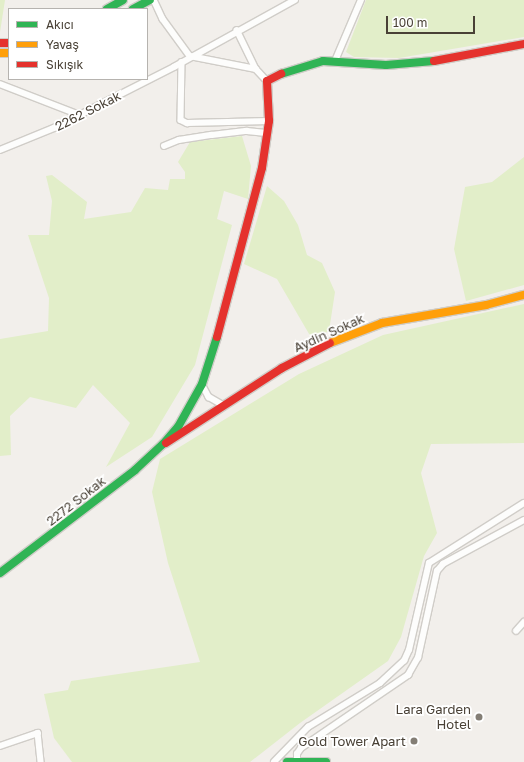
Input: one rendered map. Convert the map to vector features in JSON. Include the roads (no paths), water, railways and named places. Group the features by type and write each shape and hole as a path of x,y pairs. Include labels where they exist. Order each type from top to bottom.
{"street":[{"path":"109,8 123,0"},
{"path":"135,8 150,0"},
{"path":"154,0 163,19 190,56 256,69"},
{"name":"2262 Sokak","path":"148,80 182,62 256,19 295,0"},
{"path":"335,61 361,0"},
{"path":"163,444 178,426 202,384 209,366 262,168 269,120 267,81 256,69 237,30"},
{"path":"267,81 277,75 323,61 386,64 425,62 524,44"},
{"path":"182,62 181,120 187,123 269,120"},
{"name":"2262 Sokak","path":"0,150 54,128 147,80"},
{"path":"0,84 80,115"},
{"path":"164,146 179,140 205,136 247,131 266,133"},
{"name":"Aydin Sokak","path":"163,444 177,438 223,405 282,368 329,344 382,323 486,305 524,295"},
{"path":"202,384 209,397 223,405"},
{"name":"2272 Sokak","path":"0,574 135,470 163,444"},
{"path":"274,762 308,728 380,683 404,661 409,650 430,563 524,503"},
{"path":"297,762 297,754 301,748 408,675 418,658 437,571 443,564 524,520"},
{"path":"516,631 524,622"},
{"path":"0,746 38,733 41,762"},
{"path":"287,762 326,762"}],"place":[{"name":"Lara Garden Hotel","path":"479,717"},
{"name":"Gold Tower Apart","path":"414,741"}]}
